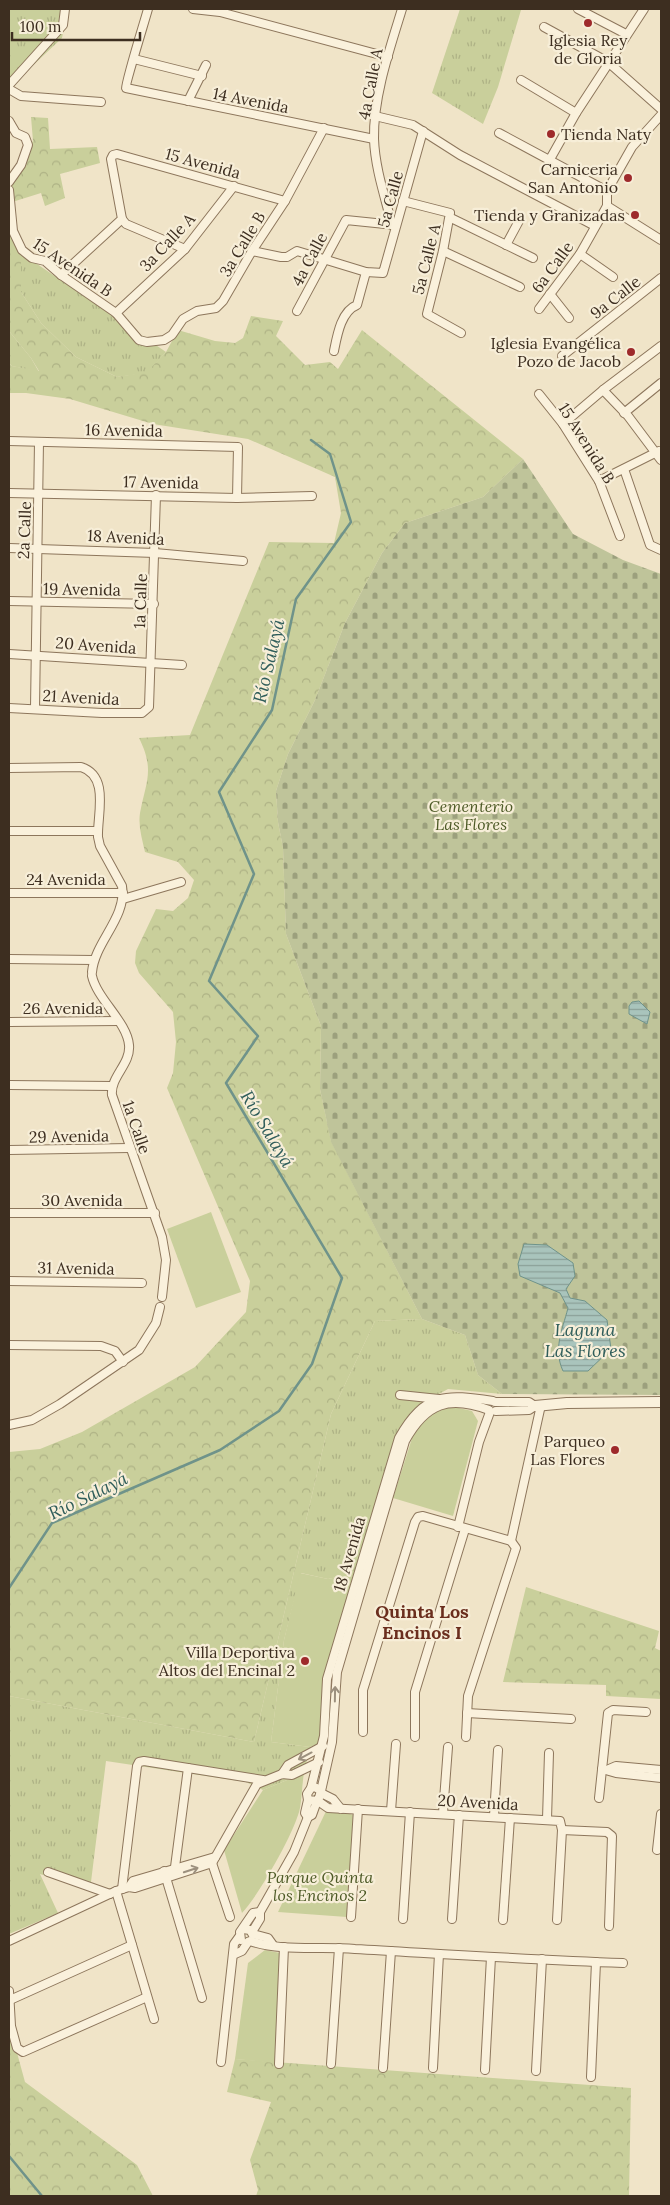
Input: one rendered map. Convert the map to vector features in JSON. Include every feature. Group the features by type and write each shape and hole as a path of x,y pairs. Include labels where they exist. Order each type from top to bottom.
{"street":[{"path":"9,85 62,26 65,9"},
{"path":"148,9 134,59 202,76"},
{"path":"194,9 220,11 388,57"},
{"name":"4a Calle A","path":"395,225 379,171 374,139 375,116 388,57 402,9"},
{"path":"578,9 626,34"},
{"path":"549,161 576,113 644,9"},
{"path":"544,27 608,62 661,109"},
{"name":"14 Avenida","path":"134,59 125,85 126,88 374,139"},
{"path":"188,101 206,65"},
{"path":"520,80 576,113"},
{"path":"9,89 21,96 101,102"},
{"path":"661,115 632,147 607,191 607,206 661,240"},
{"path":"375,116 413,125 525,191 595,226"},
{"path":"9,121 16,133 25,138 28,145 21,165 9,182"},
{"name":"3a Calle B","path":"156,342 172,335 183,319 197,311 216,308 223,302 252,251 285,201 324,128"},
{"name":"5a Calle","path":"366,272 383,273 423,131"},
{"path":"499,133 607,191"},
{"name":"15 Avenida","path":"122,219 111,159 112,155 117,154 285,201"},
{"name":"3a Calle A","path":"116,313 185,249 234,186"},
{"name":"15 Avenida B","path":"9,190 13,230 22,250 32,258 45,262 61,276 116,313 139,340 156,342"},
{"path":"403,201 449,215 533,258"},
{"name":"6a Calle","path":"539,309 580,254 607,206"},
{"name":"5a Calle A","path":"449,215 443,251 427,314 461,333"},
{"path":"61,276 122,219 126,224 185,249"},
{"path":"506,245 520,219"},
{"name":"4a Calle","path":"297,311 346,220 395,225"},
{"path":"252,251 281,257 297,251 366,272 357,305 348,310 338,333 334,351"},
{"path":"443,251 520,287"},
{"path":"580,254 613,277"},
{"name":"9a Calle","path":"562,356 661,278"},
{"path":"550,294 569,318"},
{"path":"563,424 603,390 661,346"},
{"path":"624,413 661,383"},
{"path":"603,390 659,451 661,460"},
{"name":"15 Avenida B","path":"539,394 563,424 599,481 620,536"},
{"name":"16 Avenida","path":"9,441 238,447 237,498"},
{"name":"2a Calle","path":"35,708 39,442"},
{"path":"599,481 659,451"},
{"path":"624,469 650,545 661,550"},
{"name":"17 Avenida","path":"9,493 237,498 312,496"},
{"name":"1a Calle","path":"149,707 154,604 156,495"},
{"name":"18 Avenida","path":"9,548 155,553 243,561"},
{"name":"19 Avenida","path":"9,601 154,604"},
{"name":"20 Avenida","path":"9,654 36,654 182,665"},
{"name":"21 Avenida","path":"9,708 102,713 142,713 149,707"},
{"path":"9,768 81,767 88,770 99,783 98,832 100,846 122,886 123,896"},
{"path":"9,831 98,832"},
{"name":"24 Avenida","path":"9,893 123,896 181,882"},
{"name":"1a Calle","path":"123,896 112,927 93,960 92,974 128,1037 130,1051 111,1086 129,1148 155,1213 162,1237 166,1260 162,1297"},
{"path":"9,959 93,960"},
{"name":"26 Avenida","path":"9,1022 118,1022"},
{"path":"9,1085 111,1086"},
{"name":"29 Avenida","path":"9,1150 129,1148"},
{"name":"30 Avenida","path":"9,1213 155,1213"},
{"name":"31 Avenida","path":"9,1282 142,1283"},
{"path":"9,1425 32,1420 139,1350 156,1323 160,1307"},
{"path":"9,1345 101,1346 115,1351 123,1362"},
{"path":"400,1395 439,1399"},
{"name":"18 Avenida","path":"314,1800 307,1794 311,1788 322,1747 327,1679 396,1447 404,1429 416,1415 439,1399 458,1396 494,1401 529,1402 538,1405 661,1402"},
{"path":"415,1737 415,1692 462,1528 479,1442 492,1411 488,1404 494,1401"},
{"name":"18 Avenida","path":"260,1912 294,1852 308,1818 306,1813 321,1792 332,1742 337,1672 405,1441 424,1415 449,1402 474,1404 492,1411 529,1410 538,1405"},
{"path":"511,1541 538,1405"},
{"path":"363,1732 363,1690 415,1522 418,1517 423,1516 511,1541 516,1548 468,1696 466,1737"},
{"path":"599,1798 605,1769 608,1713 613,1710 646,1712"},
{"path":"467,1713 571,1719"},
{"path":"282,1774 288,1765 332,1742"},
{"path":"392,1811 396,1744"},
{"path":"443,1814 448,1747"},
{"path":"494,1816 498,1750"},
{"path":"549,1753 547,1820 560,1821 562,1830 557,1920"},
{"path":"154,2020 132,1945 119,1890 137,1766 144,1761 263,1780 282,1774 292,1775 330,1755"},
{"path":"605,1769 616,1766 661,1770"},
{"path":"175,1867 188,1768"},
{"path":"605,1769 616,1773 661,1778"},
{"path":"9,1941 119,1890 133,1880 165,1874 214,1860 254,1789 263,1780"},
{"path":"311,1788 315,1787 333,1799 340,1808"},
{"name":"20 Avenida","path":"314,1800 328,1808 547,1820"},
{"path":"351,1917 358,1809"},
{"path":"403,1919 410,1812"},
{"path":"657,1850 661,1814"},
{"path":"452,1919 459,1815"},
{"path":"503,1920 510,1818"},
{"path":"562,1830 607,1832 612,1836 609,1926"},
{"path":"165,1874 175,1867 214,1860"},
{"path":"214,1860 230,1917"},
{"path":"48,1872 119,1890"},
{"path":"165,1874 202,1998"},
{"path":"221,2062 235,1954 234,1944 253,1914 260,1912 260,1919 251,1937 242,1951 235,1954"},
{"path":"243,1929 251,1937"},
{"path":"239,1937 242,1941 251,1937 268,1938 273,1945 284,1947 339,1948 623,1963"},
{"path":"10,2000 132,1945"},
{"path":"279,2064 284,1947"},
{"path":"331,2064 339,1948"},
{"path":"382,2068 391,1951"},
{"path":"433,2068 439,1954"},
{"path":"485,2070 491,1957"},
{"path":"536,2071 542,1959"},
{"path":"591,2077 596,1962"},
{"path":"9,1991 11,2026 17,2048 23,2052 147,1997"}],"green space":[{"path":"9,9 60,9 65,23 62,38 9,90"},
{"path":"460,9 521,10 498,87 483,124 432,93"},
{"path":"31,117 48,118 50,149 97,147 100,163 60,174 65,198 45,206 41,193 9,203 9,175 33,141"},
{"path":"9,233 21,253 21,292 41,323 76,357 117,377 147,372 166,352 178,330 215,341 235,343 243,338 251,316 283,321 276,336 305,365 330,362 338,369 362,330 523,459 483,497 405,523 382,553 345,623 315,700 288,754 276,791 278,822 283,848 286,934 321,1026 320,1089 331,1141 422,1319 375,1321 331,1414 254,1742 9,1696 9,1452 40,1449 82,1432 195,1367 246,1312 250,1281 167,1088 173,1073 176,1042 173,1012 139,973 135,963 136,951 156,909 173,911 188,898 194,880 178,862 145,852 140,813 147,784 148,767 144,749 139,738 190,735 269,542 334,543 341,513 335,477 248,439 153,424 70,399 26,393 9,393 9,363 12,366 39,371 9,331"},
{"path":"21,253 166,352 147,373 117,377 76,357 41,323 21,292"},
{"path":"9,331 31,358 39,372 12,366 9,363"},
{"name":"Cementerio Las Flores","path":"523,459 573,534 623,560 661,574 661,1395 502,1394 478,1375 465,1335 422,1319 331,1142 320,1089 321,1026 286,934 283,848 278,822 276,791 288,754 315,700 345,623 382,553 405,523 483,497"},
{"path":"211,1212 241,1292 196,1308 167,1229"},
{"path":"422,1319 465,1335 478,1375 502,1394 448,1389 428,1400 409,1419 356,1577 342,1576 328,1579 301,1573 284,1640 271,1742 310,1747 304,1773 263,1790 246,1782 106,1761 90,1890 40,1874 58,1913 9,1934 9,1696 254,1742 331,1414 375,1321"},
{"path":"450,1406 472,1411 478,1421 453,1516 393,1498 414,1432 432,1414"},
{"name":"Villa Deportiva Altos del Encinal 2","path":"300,1573 328,1579 342,1576 356,1577 324,1683 320,1743 310,1747 271,1742 284,1640"},
{"path":"526,1587 659,1631 655,1648 661,1651 661,1699 606,1696 606,1685 503,1682"},
{"path":"304,1773 297,1819 267,1878 242,1913 224,1850 263,1790"},
{"name":"Parque Quinta los Encinos 2","path":"328,1807 353,1815 347,1917 278,1912"},
{"path":"265,1950 280,1953 283,1961 275,2063 235,2059 248,1963"},
{"path":"9,2006 10,2027 25,2082 137,2165 153,2196 9,2196"},
{"path":"235,2059 631,2088 629,2196 256,2196 258,2190 250,2160 271,2102 227,2092"}],"water":[{"path":"639,1001 650,1012 647,1024 629,1014 629,1006 632,1002"},
{"name":"Laguna Las Flores","path":"524,1244 547,1245 573,1263 575,1276 566,1289 570,1298 585,1301 607,1320 611,1349 588,1371 563,1371 560,1363 559,1347 568,1308 560,1293 520,1276 518,1264"}],"waterway":[{"name":"Río Salayá","path":"9,1588 52,1523 220,1450 279,1411 312,1364 342,1278 226,1083 258,1036 209,981 254,874 219,792 272,710 296,599 351,522 330,454 311,440"},
{"path":"9,2156 42,2196"}],"place":[{"name":"Iglesia Rey de Gloria","path":"588,23"},
{"name":"Tienda Naty","path":"551,134"},
{"name":"Carniceria San Antonio","path":"628,178"},
{"name":"Tienda y Granizadas","path":"635,215"},
{"name":"Iglesia Evangélica Pozo de Jacob","path":"631,352"},
{"name":"Parqueo Las Flores","path":"615,1450"},
{"name":"Villa Deportiva Altos del Encinal 2","path":"305,1661"}],"district":[{"name":"Quinta Los Encinos I","path":"422,1622"}]}
